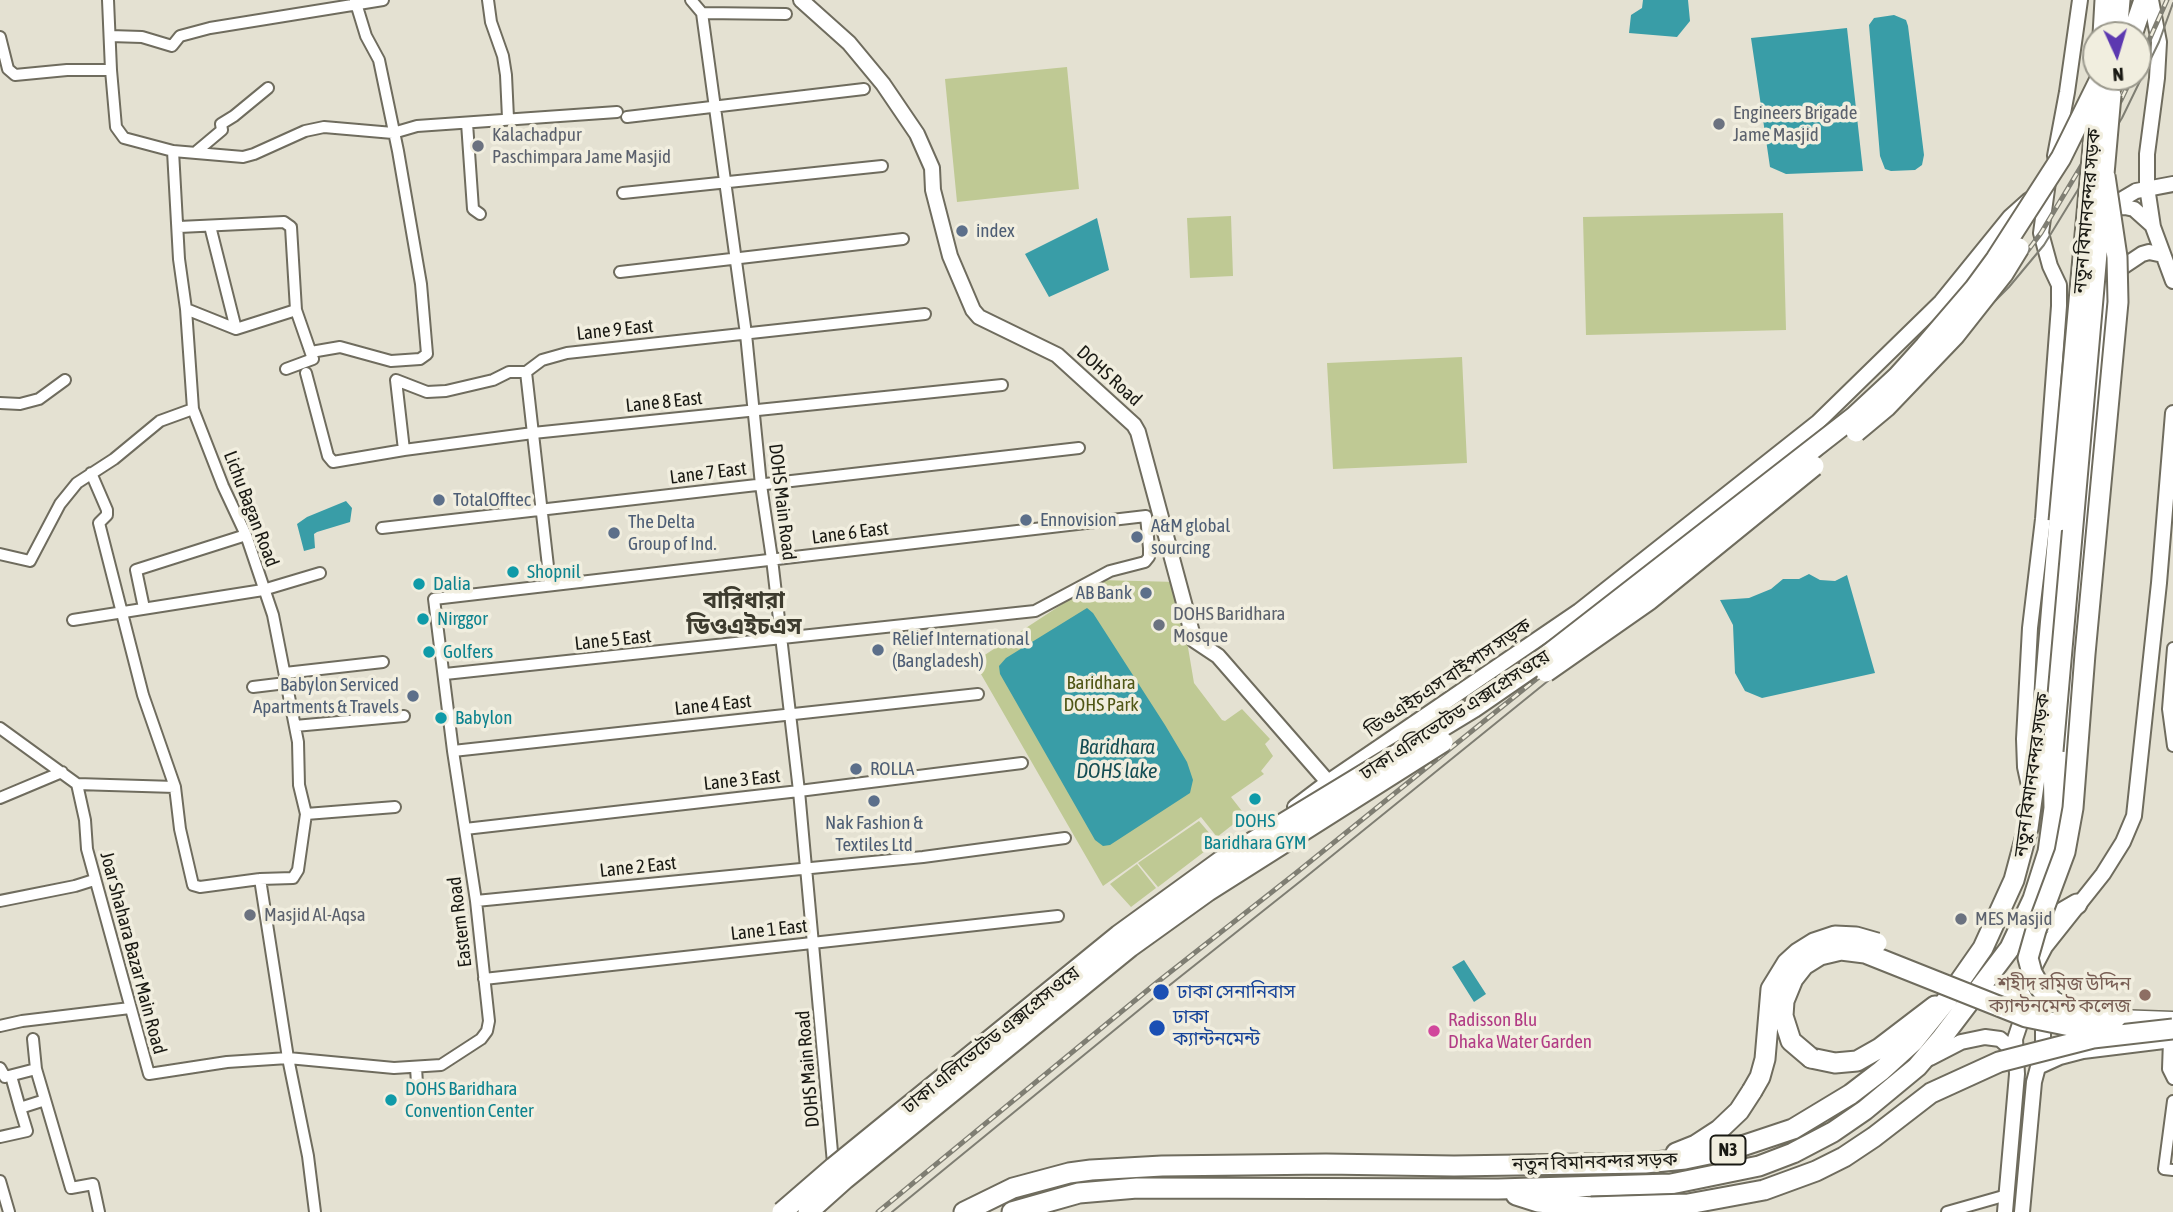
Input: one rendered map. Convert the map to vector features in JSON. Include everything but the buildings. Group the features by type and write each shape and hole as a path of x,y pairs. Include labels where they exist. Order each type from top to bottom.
{"highway":[{"path":"2104,21 2105,0"},
{"path":"2119,21 2120,0"},
{"path":"2123,21 2131,0"},
{"path":"2137,21 2144,0"},
{"name":"ঢাকা এলিভেটেড এক্সপ্রেসওয়ে","path":"782,1212 1119,935 1222,861 1474,708 1531,668 1855,416 1897,377 1997,259 2061,158 2093,91"},
{"name":"নতুন বিমানবন্দর সড়ক","path":"964,1212 1013,1188 1091,1170 1162,1166 1645,1163 1712,1154 1793,1129 1851,1094 1913,1042 1972,967 2003,907 2022,857 2041,735 2099,91"},
{"name":"ঢাকা এলিভেটেড এক্সপ্রেসওয়ে","path":"808,1212 1130,947 1208,891 1497,707 1649,600 1886,407 1955,335 2003,274 2084,142 2108,91"},
{"name":"নতুন বিমানবন্দর সড়ক","path":"1012,1212 1058,1198 1137,1188 1498,1189 1671,1184 1759,1166 1793,1153 1833,1132 1865,1110 1917,1067 2010,948 2033,899 2052,832 2053,751 2114,91"},
{"path":"2105,176 2117,257 2118,302 2073,808 2065,852 2028,958 2032,973 2041,989 2053,1001 2065,1007 2116,1018"},
{"path":"2010,948 2050,918 2077,904"},
{"path":"1645,1163 1709,1138 1730,1121 1760,1077 1765,1059 1769,1002 1776,978 1798,953 1814,943 1835,936 1870,940 2033,1009 2071,1017 2116,1018"},
{"path":"1946,1001 1919,1016 1880,1048 1857,1061 1835,1063 1811,1058 1791,1041 1786,1029 1784,1001 1793,979 1804,965 1820,955 1841,950 1865,953 2005,1010 2048,1022 2172,1034"},
{"path":"1498,1189 1538,1202 1591,1207 1709,1202 1764,1190 1816,1171 1844,1157 1931,1093 1999,1062 2093,1038 2172,1034"},
{"path":"1319,1165 1319,1187"}],"main road":[{"name":"DOHS Road","path":"801,0 849,43 883,84 917,134 932,168 933,190 950,256 973,310 979,317 1056,355 1139,432 1195,640 1218,656 1328,782"},
{"path":"2032,802 2025,767 2024,739 2030,628 2043,519 2059,285 2050,266 2041,233 2048,183 2059,140 2080,0"},
{"path":"2151,0 2159,42 2147,154 2147,187 2154,227 2173,281"},
{"name":"ডিওএইচএস বাইপাস সড়ক","path":"782,1212 833,1163 1328,782 1579,611 1818,422 1941,302 2010,217 2048,183"},
{"path":"2075,285 2082,231 2094,217 2124,197 2147,187 2172,183"},
{"path":"2105,209 2133,209 2154,227"},
{"path":"2059,285 2105,279 2142,254 2163,255"},
{"path":"2054,808 2062,782 2069,734 2105,279"},
{"path":"2057,337 2070,349 2092,349 2101,340"},
{"path":"2054,375 2075,366 2088,366 2098,374"},
{"path":"2022,1212 2036,1074 2043,1044 2042,1023 2032,981 2039,956 2103,874 2123,842 2134,816 2159,583 2173,414"},
{"path":"1979,991 2034,996 2110,1010 2173,1013"},
{"path":"2005,1212 2017,1074 2016,1031 2025,1008 2034,996"},
{"path":"2116,1018 2173,1020"},
{"path":"2036,1074 2060,1057 2172,1034"},
{"path":"1917,1067 1947,1048 1985,1037 2000,1039 2016,1053"}],"street":[{"path":"108,0 117,127 124,138 173,151 243,156 254,154 281,139 324,127 393,132 417,126 508,118 622,115 715,107 864,89"},
{"path":"110,36 142,37 172,46 180,36 210,28 356,2 383,0"},
{"path":"488,0 491,22 504,65 508,118"},
{"path":"691,0 702,13 786,14"},
{"path":"311,352 340,348 391,361 420,359 427,354 421,284 379,60 366,36 356,2"},
{"name":"DOHS Main Road","path":"702,13 746,334 761,485 799,791 833,1163"},
{"path":"0,37 8,69 16,75 67,70 111,70"},
{"path":"197,151 222,130 221,124 268,88"},
{"path":"467,123 473,209 480,214"},
{"name":"Lichu Bagan Road","path":"173,151 179,259 186,309 193,409 246,536 272,615 298,743 299,785 306,814 296,876 289,879 260,880"},
{"path":"623,193 882,166"},
{"path":"179,227 284,222 291,227 296,310 313,359 286,369"},
{"path":"211,226 236,330"},
{"path":"620,272 903,239"},
{"path":"186,309 236,330 296,310"},
{"name":"Lane 9 East","path":"404,450 396,380 427,392 446,391 493,380 509,372 526,372 542,360 567,353 925,314"},
{"path":"526,372 550,584"},
{"name":"Lane 8 East","path":"306,373 330,460 533,433 1002,385"},
{"path":"0,403 20,404 38,399 65,380"},
{"path":"0,554 27,561 33,559 60,504 71,489 90,473 114,459 160,421 193,409"},
{"name":"Lane 7 East","path":"382,528 1079,448"},
{"path":"90,473 107,510 107,515 99,523 143,695 175,787 180,829 193,885 201,887 260,880 288,1058 308,1156 315,1212"},
{"name":"Lane 6 East","path":"434,599 1146,516 1149,557 1145,562 1110,571 1035,611"},
{"path":"144,608 136,570 246,536"},
{"path":"73,620 200,602 263,590 320,573"},
{"name":"Eastern Road","path":"288,1058 416,1068 448,1062 481,1039 487,1031 489,1021 476,901 453,751 434,599"},
{"name":"Lane 5 East","path":"445,674 1035,611"},
{"path":"2173,648 2173,746"},
{"path":"253,687 286,678 383,662"},
{"name":"Lane 4 East","path":"453,751 978,694"},
{"path":"295,726 404,716"},
{"path":"0,728 77,785 175,787"},
{"name":"Lane 3 East","path":"465,829 1022,763"},
{"path":"0,798 62,772"},
{"name":"Joar Shahara Bazar Main Road","path":"77,785 94,880 149,1074 227,1062 288,1058"},
{"path":"306,814 395,807"},
{"name":"Lane 2 East","path":"476,901 923,857 1066,838"},
{"path":"0,901 94,880"},
{"name":"Lane 1 East","path":"484,978 1058,916"},
{"path":"0,1026 130,1008"},
{"path":"2172,1034 2168,1069 2173,1079"},
{"path":"33,1039 36,1069 71,1188 93,1184 99,1212"},
{"path":"0,1068 5,1077 36,1069"},
{"path":"416,1068 418,1084"},
{"path":"0,1137 27,1131 11,1076"},
{"path":"20,1108 45,1100"},
{"path":"2173,1101 2164,1169 2173,1170"},
{"path":"0,1181 9,1212"},
{"path":"1947,1212 2007,1195"}],"green space":[{"path":"1067,67 1079,189 957,202 945,79"},
{"path":"1783,213 1786,330 1586,335 1583,217"},
{"path":"1231,216 1233,276 1190,278 1187,218"},
{"path":"1462,357 1467,463 1333,469 1327,363"},
{"name":"Baridhara DOHS Park","path":"1099,580 1177,582 1194,683 1222,720 1225,721 1242,709 1270,739 1265,744 1273,756 1261,771 1264,774 1231,797 1245,815 1217,837 1201,817 1103,886 974,662"},
{"path":"1199,821 1217,842 1158,887 1138,863"},
{"path":"1137,864 1156,888 1131,907 1110,884"}],"water":[{"path":"1643,0 1688,0 1690,21 1677,37 1629,33 1631,15 1642,8"},
{"path":"1894,15 1906,20 1908,26 1924,155 1922,165 1915,170 1885,169 1880,156 1869,25 1874,18"},
{"path":"1847,28 1863,171 1786,174 1770,167 1751,38"},
{"path":"1097,218 1109,270 1049,297 1025,254"},
{"path":"346,501 352,508 350,522 317,532 314,534 315,548 304,551 297,524"},
{"path":"1809,574 1820,580 1835,581 1847,575 1875,673 1762,698 1745,691 1735,673 1733,625 1720,600 1749,598 1771,589 1783,579 1799,579"},
{"name":"Baridhara DOHS lake","path":"1087,608 1093,613 1165,725 1187,762 1193,780 1190,793 1110,845 1103,846 1095,840 1000,674 999,666 1006,658"},
{"path":"1464,960 1486,994 1474,1002 1452,967"}],"tram line":[{"path":"892,1212 1690,566 1944,352 2009,287 2044,245 2122,118 2159,42 2173,3"}],"railway":[{"path":"2152,34 2167,0"},
{"path":"878,1212 1155,984 1685,559 1942,345 2004,282 2041,233 2125,91"}],"place":[{"name":"Engineers Brigade Jame Masjid","path":"1719,124"},
{"name":"Kalachadpur Paschimpara Jame Masjid","path":"478,146"},
{"name":"index","path":"962,231"},
{"name":"TotalOfftec","path":"439,500"},
{"name":"Ennovision","path":"1026,520"},
{"name":"The Delta Group of Ind.","path":"614,533"},
{"name":"A&M global sourcing","path":"1137,537"},
{"name":"Shopnil","path":"513,572"},
{"name":"Dalia","path":"419,584"},
{"name":"AB Bank","path":"1146,593"},
{"name":"Nirggor","path":"423,619"},
{"name":"DOHS Baridhara Mosque","path":"1159,625"},
{"name":"Relief International (Bangladesh)","path":"878,650"},
{"name":"Golfers","path":"429,652"},
{"name":"Babylon Serviced Apartments & Travels","path":"413,696"},
{"name":"Babylon","path":"441,718"},
{"name":"ROLLA","path":"856,769"},
{"name":"DOHS Baridhara GYM","path":"1255,799"},
{"name":"Nak Fashion & Textiles Ltd","path":"874,801"},
{"name":"Masjid Al-Aqsa","path":"250,915"},
{"name":"MES Masjid","path":"1961,919"},
{"name":"ঢাকা সেনানিবাস","path":"1161,992"},
{"name":"শহীদ রমিজ উদ্দিন ক্যান্টনমেন্ট কলেজ","path":"2145,995"},
{"name":"ঢাকা ক্যান্টনমেন্ট","path":"1157,1028"},
{"name":"Radisson Blu Dhaka Water Garden","path":"1434,1031"},
{"name":"DOHS Baridhara Convention Center","path":"391,1100"}],"district":[{"name":"বারিধারা ডিওএইচএস","path":"744,614"}]}
